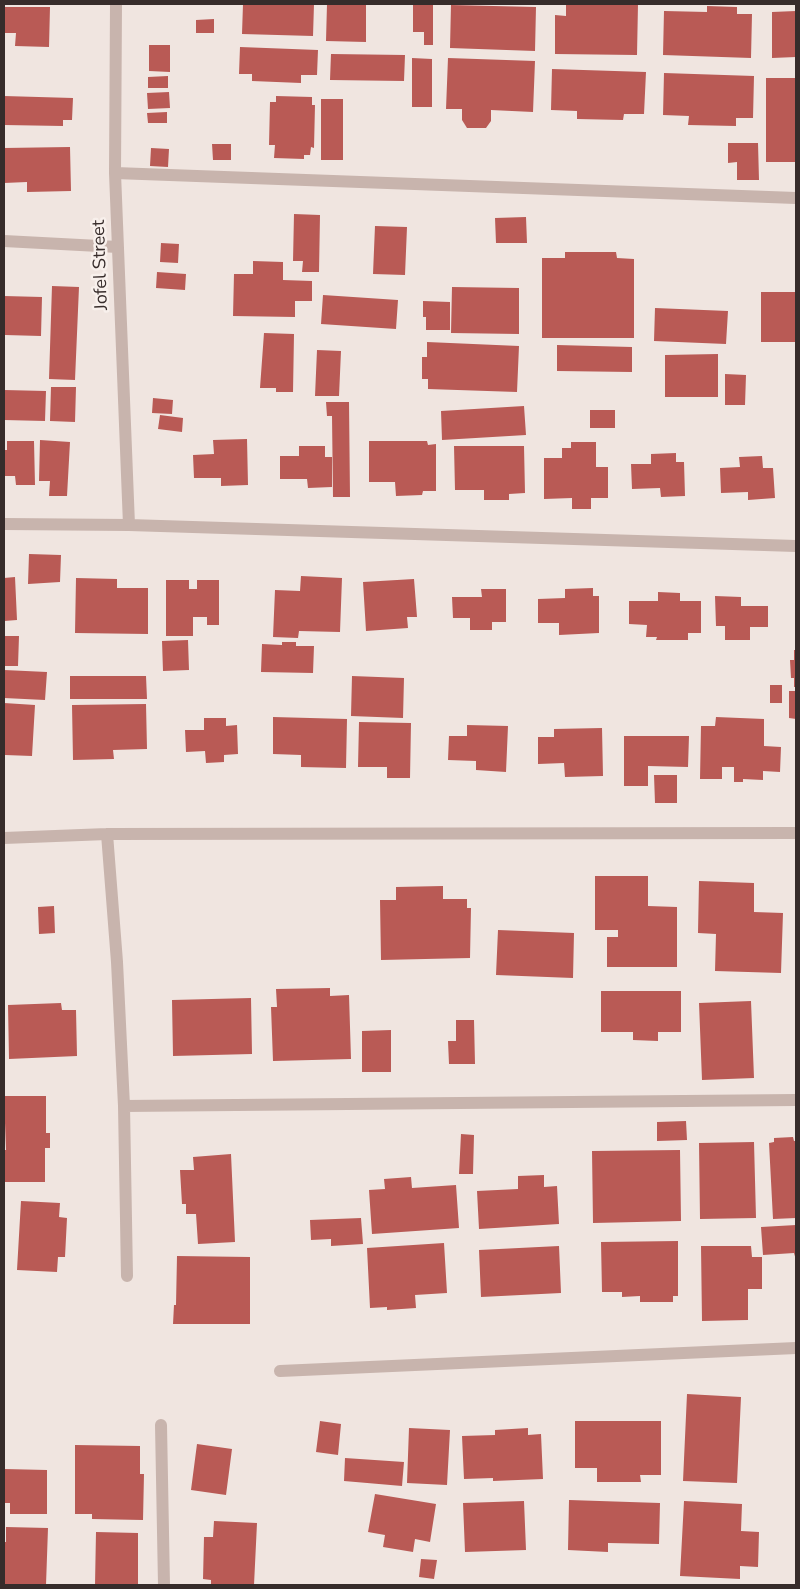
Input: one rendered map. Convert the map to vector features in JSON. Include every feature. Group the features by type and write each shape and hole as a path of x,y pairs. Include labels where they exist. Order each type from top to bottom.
{"street":[{"name":"Jofel Street","path":"116,4 114,173 129,525"},
{"path":"114,173 796,198"},
{"path":"4,241 118,247"},
{"path":"4,524 129,525 796,546"},
{"path":"4,838 107,834 796,833"},
{"path":"107,834 117,962 124,1106 127,1276"},
{"path":"124,1106 796,1100"},
{"path":"280,1371 796,1348"},
{"path":"161,1425 164,1585"}],"building":[{"path":"243,4 314,4 313,36 242,34"},
{"path":"327,4 366,4 366,42 326,41"},
{"path":"413,4 433,4 433,45 424,45 424,32 413,32"},
{"path":"566,4 638,4 637,55 555,54 555,15 566,16"},
{"path":"451,5 536,7 535,51 450,48"},
{"path":"707,6 737,7 737,14 752,14 751,58 663,55 664,11 707,12"},
{"path":"4,7 50,7 49,47 15,46 16,33 4,33"},
{"path":"796,11 796,57 772,58 772,12"},
{"path":"214,19 214,33 196,33 196,20"},
{"path":"149,45 170,45 170,72 149,71"},
{"path":"240,47 318,50 317,75 301,75 301,83 252,81 252,74 239,74"},
{"path":"331,54 405,55 404,81 330,80"},
{"path":"412,58 432,59 432,107 412,107"},
{"path":"448,58 535,61 533,112 491,110 491,121 486,128 467,128 462,120 462,109 446,109"},
{"path":"552,69 646,72 644,114 624,114 623,120 577,119 577,111 551,110"},
{"path":"664,73 754,76 753,118 736,118 736,126 688,125 689,116 663,115"},
{"path":"168,76 168,88 148,88 148,77"},
{"path":"766,78 796,78 796,162 766,162"},
{"path":"169,92 170,108 148,109 147,93"},
{"path":"4,96 73,98 72,120 63,120 63,126 4,125"},
{"path":"276,96 312,97 312,105 315,105 314,148 311,147 310,155 304,155 304,159 274,158 275,145 269,145 270,102 276,102"},
{"path":"321,99 343,99 343,160 321,160"},
{"path":"167,112 167,123 148,123 147,113"},
{"path":"728,143 758,143 759,180 737,180 737,162 728,163"},
{"path":"212,144 231,144 231,160 213,160"},
{"path":"70,147 71,191 27,192 27,182 4,183 4,148"},
{"path":"151,148 169,149 168,167 150,166"},
{"path":"294,214 320,215 319,272 302,272 303,261 293,261"},
{"path":"526,217 527,243 496,243 495,218"},
{"path":"375,226 407,227 405,275 373,274"},
{"path":"161,243 179,244 178,263 160,262"},
{"path":"565,252 616,252 617,258 634,259 634,338 542,338 542,258 565,258"},
{"path":"253,261 283,262 283,280 312,281 312,301 295,301 295,317 233,316 234,274 253,274"},
{"path":"157,272 186,274 185,290 156,288"},
{"path":"52,286 79,287 75,380 49,379"},
{"path":"452,287 519,288 519,334 451,333"},
{"path":"761,292 796,292 796,342 761,342"},
{"path":"323,295 398,300 396,329 321,324"},
{"path":"4,296 42,297 41,336 5,335"},
{"path":"423,301 450,302 450,330 426,330 426,317 423,317"},
{"path":"655,308 728,311 726,344 654,341"},
{"path":"264,333 294,334 293,392 276,392 276,388 260,388"},
{"path":"427,342 519,346 517,392 428,389 428,379 422,379 422,357 427,357"},
{"path":"557,345 632,347 632,372 557,371"},
{"path":"317,350 341,351 339,396 315,396"},
{"path":"718,354 718,397 665,397 665,355"},
{"path":"725,374 746,375 745,405 725,405"},
{"path":"51,387 76,387 75,422 50,421"},
{"path":"4,390 46,391 45,421 4,420"},
{"path":"153,398 173,400 172,414 152,413"},
{"path":"326,402 349,402 350,497 333,497 332,416 327,416"},
{"path":"524,406 526,435 442,440 441,411"},
{"path":"590,410 615,410 615,428 590,428"},
{"path":"160,415 183,418 182,432 158,429"},
{"path":"247,439 248,485 221,486 221,478 194,478 193,455 214,454 213,440"},
{"path":"40,440 70,442 67,496 49,496 50,481 39,481"},
{"path":"7,441 34,441 35,485 16,485 15,476 4,476 4,450 7,450"},
{"path":"369,441 427,441 428,445 436,444 436,491 423,491 422,495 396,496 395,482 369,482"},
{"path":"571,442 596,442 596,467 608,467 608,498 591,498 591,509 572,509 572,498 544,499 544,458 562,458 562,448 571,448"},
{"path":"299,446 325,446 325,457 332,457 332,487 308,488 307,479 280,479 280,456 299,456"},
{"path":"454,446 524,446 525,493 509,494 509,500 484,500 484,490 455,490"},
{"path":"676,453 676,462 684,462 685,496 661,497 660,488 632,489 631,464 651,464 651,454"},
{"path":"762,456 763,468 773,468 775,498 748,500 748,492 721,493 720,468 740,467 739,457"},
{"path":"29,554 61,555 60,582 28,584"},
{"path":"301,576 342,578 340,632 299,631 298,638 273,637 275,590 300,591"},
{"path":"15,577 17,620 4,621 4,578"},
{"path":"76,578 117,579 117,588 148,588 148,634 75,633"},
{"path":"414,579 417,617 407,617 408,628 366,631 363,582"},
{"path":"166,580 189,580 189,589 197,589 197,580 219,580 219,625 207,625 207,617 193,617 193,636 166,636"},
{"path":"593,588 593,596 599,596 599,633 559,635 559,623 538,623 538,599 565,598 565,589"},
{"path":"481,589 506,589 506,622 492,622 492,630 470,630 470,618 453,618 452,597 482,597"},
{"path":"658,592 680,593 680,601 701,601 701,633 688,633 688,640 656,640 657,637 646,637 647,625 629,624 629,601 658,601"},
{"path":"715,596 741,597 741,606 768,606 768,627 750,627 750,640 725,640 725,626 716,626"},
{"path":"4,636 19,636 18,666 4,666"},
{"path":"188,640 189,670 163,671 162,641"},
{"path":"282,642 296,642 296,646 314,646 313,673 261,672 262,644 282,645"},
{"path":"794,650 796,650 796,687 794,687 794,678 791,678 790,660 794,660"},
{"path":"4,670 47,672 45,700 4,698"},
{"path":"70,676 146,676 147,699 70,699"},
{"path":"352,676 404,678 403,718 351,716"},
{"path":"770,685 782,685 782,703 770,703"},
{"path":"789,691 796,691 796,719 789,718"},
{"path":"4,703 35,705 32,756 5,755"},
{"path":"146,704 147,749 113,750 114,759 73,760 72,705"},
{"path":"273,717 347,719 346,768 301,767 301,755 273,754"},
{"path":"716,717 764,719 764,746 781,747 780,772 763,771 763,780 743,779 743,782 734,782 734,767 722,767 722,779 700,779 701,726 715,726"},
{"path":"204,718 226,718 226,726 237,725 238,754 224,755 224,762 206,763 205,751 186,752 185,730 204,730"},
{"path":"359,722 411,723 410,778 387,778 387,767 358,767"},
{"path":"467,725 508,726 506,772 476,770 476,761 448,760 449,736 467,736"},
{"path":"602,728 603,776 565,777 564,763 538,764 538,737 554,737 554,729"},
{"path":"624,736 689,736 688,767 648,766 648,786 624,786"},
{"path":"654,775 677,775 677,803 655,803"},
{"path":"595,876 648,876 648,906 677,907 677,967 607,967 607,937 618,937 618,930 595,930"},
{"path":"699,881 754,883 754,912 783,913 781,973 715,971 716,934 698,933"},
{"path":"443,886 443,899 467,899 467,908 471,908 470,958 381,960 380,900 396,900 396,887"},
{"path":"54,906 55,933 39,934 38,907"},
{"path":"498,930 574,933 573,978 496,975"},
{"path":"330,988 330,996 349,995 351,1059 273,1061 271,1007 277,1007 276,989"},
{"path":"601,991 681,991 681,1032 658,1032 658,1041 633,1040 633,1032 601,1032"},
{"path":"251,998 252,1054 173,1056 172,1000"},
{"path":"751,1001 754,1078 702,1080 699,1003"},
{"path":"61,1003 62,1010 76,1010 77,1056 9,1059 8,1005"},
{"path":"456,1020 474,1020 475,1064 449,1064 448,1041 456,1041"},
{"path":"391,1030 391,1072 362,1072 362,1031"},
{"path":"4,1096 46,1096 46,1133 50,1133 50,1148 45,1148 45,1182 4,1182 4,1150 6,1150"},
{"path":"686,1121 687,1140 657,1141 657,1122"},
{"path":"461,1134 474,1135 473,1174 459,1174"},
{"path":"793,1137 794,1141 796,1141 796,1218 773,1219 769,1143 774,1142 774,1138"},
{"path":"754,1142 756,1218 700,1219 699,1143"},
{"path":"680,1150 681,1221 593,1223 592,1151"},
{"path":"231,1154 235,1242 198,1244 196,1214 186,1214 186,1204 182,1204 180,1170 194,1170 193,1157"},
{"path":"544,1175 544,1187 557,1186 559,1224 479,1229 477,1191 518,1189 518,1176"},
{"path":"411,1177 412,1188 456,1185 459,1228 372,1234 369,1190 385,1189 384,1179"},
{"path":"21,1201 60,1203 59,1217 67,1218 65,1257 58,1257 57,1272 17,1270"},
{"path":"361,1218 363,1244 331,1246 331,1239 311,1240 310,1220"},
{"path":"796,1225 796,1260 794,1253 763,1255 761,1227"},
{"path":"678,1241 678,1296 673,1296 673,1302 640,1302 640,1296 622,1297 622,1292 602,1292 601,1242"},
{"path":"444,1243 447,1293 415,1295 416,1308 387,1310 387,1307 370,1308 367,1248"},
{"path":"559,1246 561,1293 481,1297 479,1250"},
{"path":"701,1246 751,1246 752,1257 762,1257 762,1289 748,1289 748,1320 702,1321"},
{"path":"177,1256 250,1257 250,1324 173,1324 174,1305 176,1305"},
{"path":"687,1394 741,1397 737,1483 683,1481"},
{"path":"320,1421 341,1424 338,1455 316,1452"},
{"path":"575,1421 661,1421 661,1475 640,1475 641,1482 597,1482 597,1468 575,1468"},
{"path":"409,1428 450,1430 447,1485 407,1483"},
{"path":"528,1428 528,1435 541,1434 543,1479 493,1481 493,1478 464,1479 462,1436 495,1435 495,1430"},
{"path":"197,1444 232,1449 226,1495 191,1490"},
{"path":"75,1445 140,1446 140,1474 144,1474 143,1520 92,1519 92,1514 75,1514"},
{"path":"345,1458 404,1462 402,1486 344,1481"},
{"path":"4,1469 47,1470 47,1514 10,1514 10,1503 4,1503"},
{"path":"375,1494 436,1504 430,1542 415,1539 413,1552 383,1547 385,1535 368,1532"},
{"path":"569,1500 660,1503 659,1544 608,1543 608,1552 568,1550"},
{"path":"524,1501 526,1550 465,1552 463,1503"},
{"path":"684,1501 742,1504 741,1531 759,1532 758,1567 740,1566 740,1579 680,1576"},
{"path":"214,1521 257,1523 254,1585 211,1585 211,1580 203,1579 204,1537 213,1537"},
{"path":"6,1527 48,1528 46,1585 5,1585 4,1542 6,1542"},
{"path":"96,1532 138,1533 138,1585 95,1585"},
{"path":"421,1559 437,1560 434,1579 419,1577"}]}
